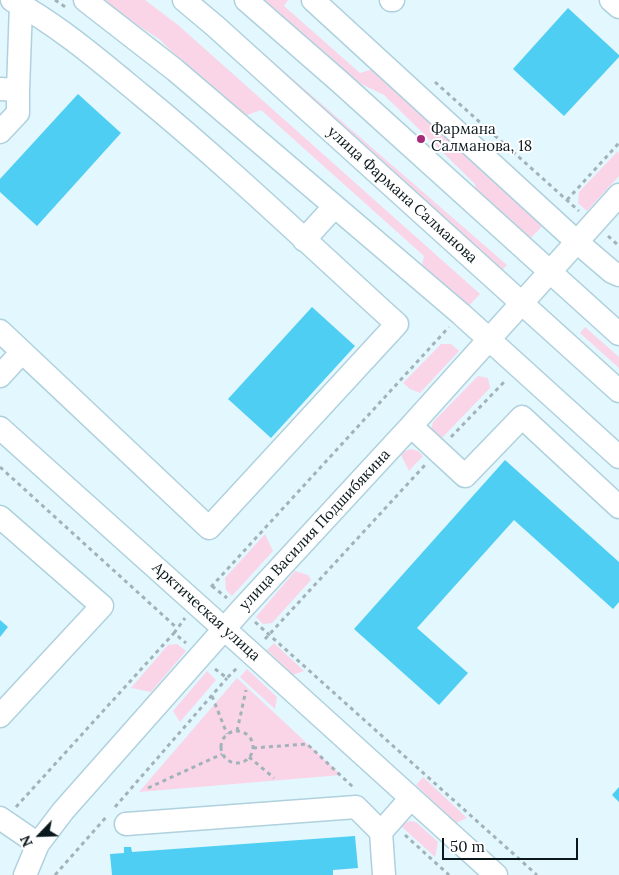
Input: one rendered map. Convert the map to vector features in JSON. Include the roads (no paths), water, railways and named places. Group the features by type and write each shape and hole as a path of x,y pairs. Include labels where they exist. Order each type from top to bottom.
{"street":[{"path":"85,0 175,70 334,208 461,314 619,458"},
{"name":"улица Фармана Салманова","path":"184,0 223,33 619,391"},
{"path":"246,0 340,82 619,334"},
{"path":"313,0 576,242 612,272 619,275"},
{"path":"612,0 619,6"},
{"path":"0,132 18,113 9,90 10,43 16,2 66,35 193,138 397,324 209,528 0,330"},
{"name":"улица Василия Подшибякина","path":"24,875 38,844 63,811 241,610 411,426 619,195"},
{"path":"304,240 334,208"},
{"path":"0,376 22,352"},
{"path":"411,426 465,476 522,417 619,507"},
{"name":"Арктическая улица","path":"0,428 496,875"},
{"path":"0,517 102,606 0,716"},
{"path":"381,832 410,798"},
{"path":"126,824 356,807 381,832 384,875"},
{"path":"0,818 38,844"}],"place":[{"name":"Фармана Салманова, 18","path":"421,139"}]}
